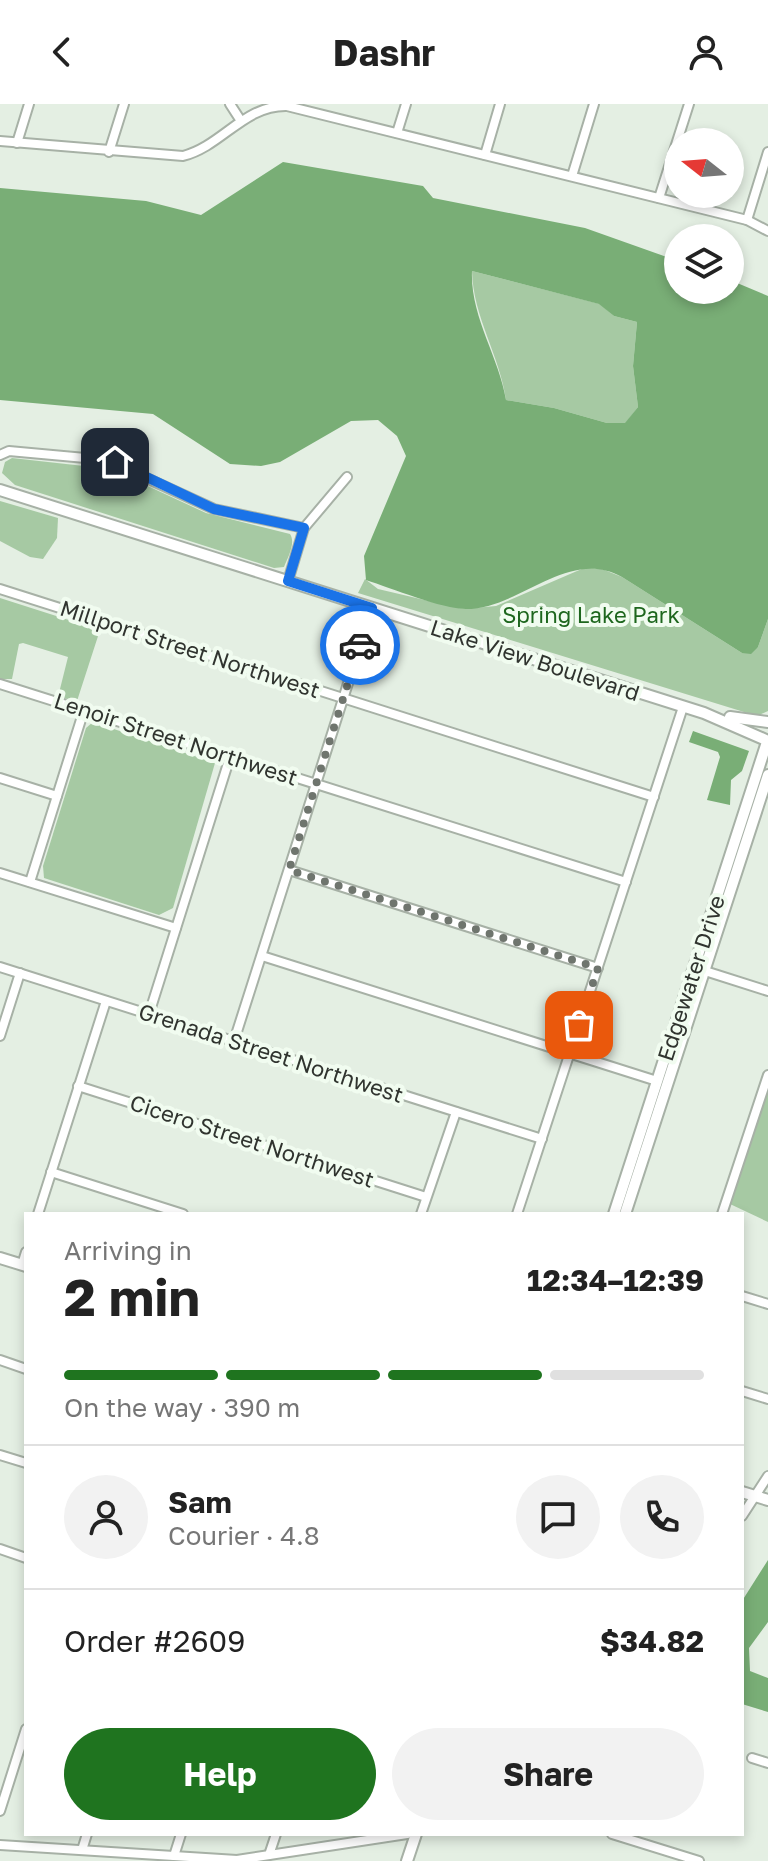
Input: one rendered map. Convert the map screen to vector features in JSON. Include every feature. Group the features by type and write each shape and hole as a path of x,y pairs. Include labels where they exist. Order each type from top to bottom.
{"street":[{"path":"17,143 29,104"},
{"path":"109,152 124,104"},
{"path":"230,104 241,121"},
{"path":"397,133 406,104"},
{"path":"485,155 500,104"},
{"path":"572,176 594,104"},
{"path":"659,198 689,104"},
{"path":"0,141 183,156 206,147 241,121 271,107 311,108 397,133 747,220 768,231"},
{"path":"747,220 768,152"},
{"path":"0,455 9,451 107,460 214,509 304,528"},
{"path":"288,581 304,528 347,477"},
{"name":"Lake View Boulevard","path":"0,490 683,707 768,724"},
{"name":"Millport Street Northwest","path":"0,589 654,797"},
{"path":"234,1041 372,608"},
{"name":"Lenoir Street Northwest","path":"0,684 626,882"},
{"path":"518,1212 683,707"},
{"path":"30,882 84,710"},
{"name":"Lake View Boulevard","path":"704,713 767,742"},
{"name":"Edgewater Drive","path":"615,1212 767,742 768,724"},
{"path":"149,1014 230,757"},
{"name":"Edgewater Drive","path":"626,1212 768,775"},
{"path":"0,778 57,796"},
{"path":"289,870 598,968"},
{"path":"0,873 176,928"},
{"path":"262,956 657,1081"},
{"name":"Grenada Street Northwest","path":"0,967 542,1139"},
{"path":"705,971 768,991"},
{"path":"0,1036 20,973"},
{"path":"39,1212 106,1001"},
{"path":"723,1212 768,1075"},
{"name":"Cicero Street Northwest","path":"78,1086 426,1197"},
{"path":"422,1212 456,1112"},
{"path":"51,1172 177,1212"},
{"path":"0,1258 24,1266"},
{"path":"744,1297 768,1304"},
{"path":"0,1360 24,1368"},
{"path":"744,1392 768,1399"},
{"path":"0,1455 24,1462"},
{"path":"744,1513 768,1476"},
{"path":"744,1493 768,1500"},
{"path":"0,1549 24,1557"},
{"path":"0,1811 24,1735"},
{"path":"752,1758 768,1763"},
{"path":"82,1850 86,1836"},
{"path":"174,1856 180,1836"},
{"path":"269,1855 275,1836"},
{"path":"0,1845 237,1860 394,1836"},
{"path":"407,1861 415,1836"},
{"path":"618,1836 699,1861"}],"green space":[{"path":"472,271 600,304 614,316 637,322 633,366 638,407 625,424 607,423 554,408 506,400 477,304"},
{"path":"12,458 111,469 206,513 290,534 291,550 284,567 274,568 15,485 2,473 5,462"},
{"path":"0,501 58,518 57,538 43,559 30,557 0,541"},
{"name":"Spring Lake Park","path":"584,568 602,569 622,577 742,653 758,647 768,619 768,711 757,716 358,593 365,579 378,589 463,609 496,606"},
{"path":"0,598 100,630 77,701 58,697 68,657 23,643 19,644 12,679 0,679"},
{"path":"93,722 215,763 173,908 159,915 44,878 43,866 86,728"},
{"path":"768,1089 768,1222 730,1204"}],"shaded area":[{"path":"283,162 423,186 433,198 585,228 664,256 664,304 744,304 744,286 768,296 768,619 758,647 751,654 742,653 622,577 602,570 582,569 563,574 506,600 466,609 430,602 366,580 364,556 406,456 397,436 378,420 351,421 280,462 261,466 230,464 153,414 0,400 0,188 146,201 201,215","holes":["472,271 599,304 614,316 637,322 633,366 638,407 625,423 607,423 554,408 506,400 475,304"]},
{"path":"693,731 749,751 742,771 731,780 730,805 707,800 720,757 718,752 689,742"},
{"path":"768,1560 768,1622 749,1648 750,1671 768,1678 768,1712 744,1705 744,1598"}],"way so far":[{"path":"360,645 289,870 598,968 579,1025"}],"route":[{"path":"115,462 214,509 304,528 288,581 372,608 360,645"}]}
